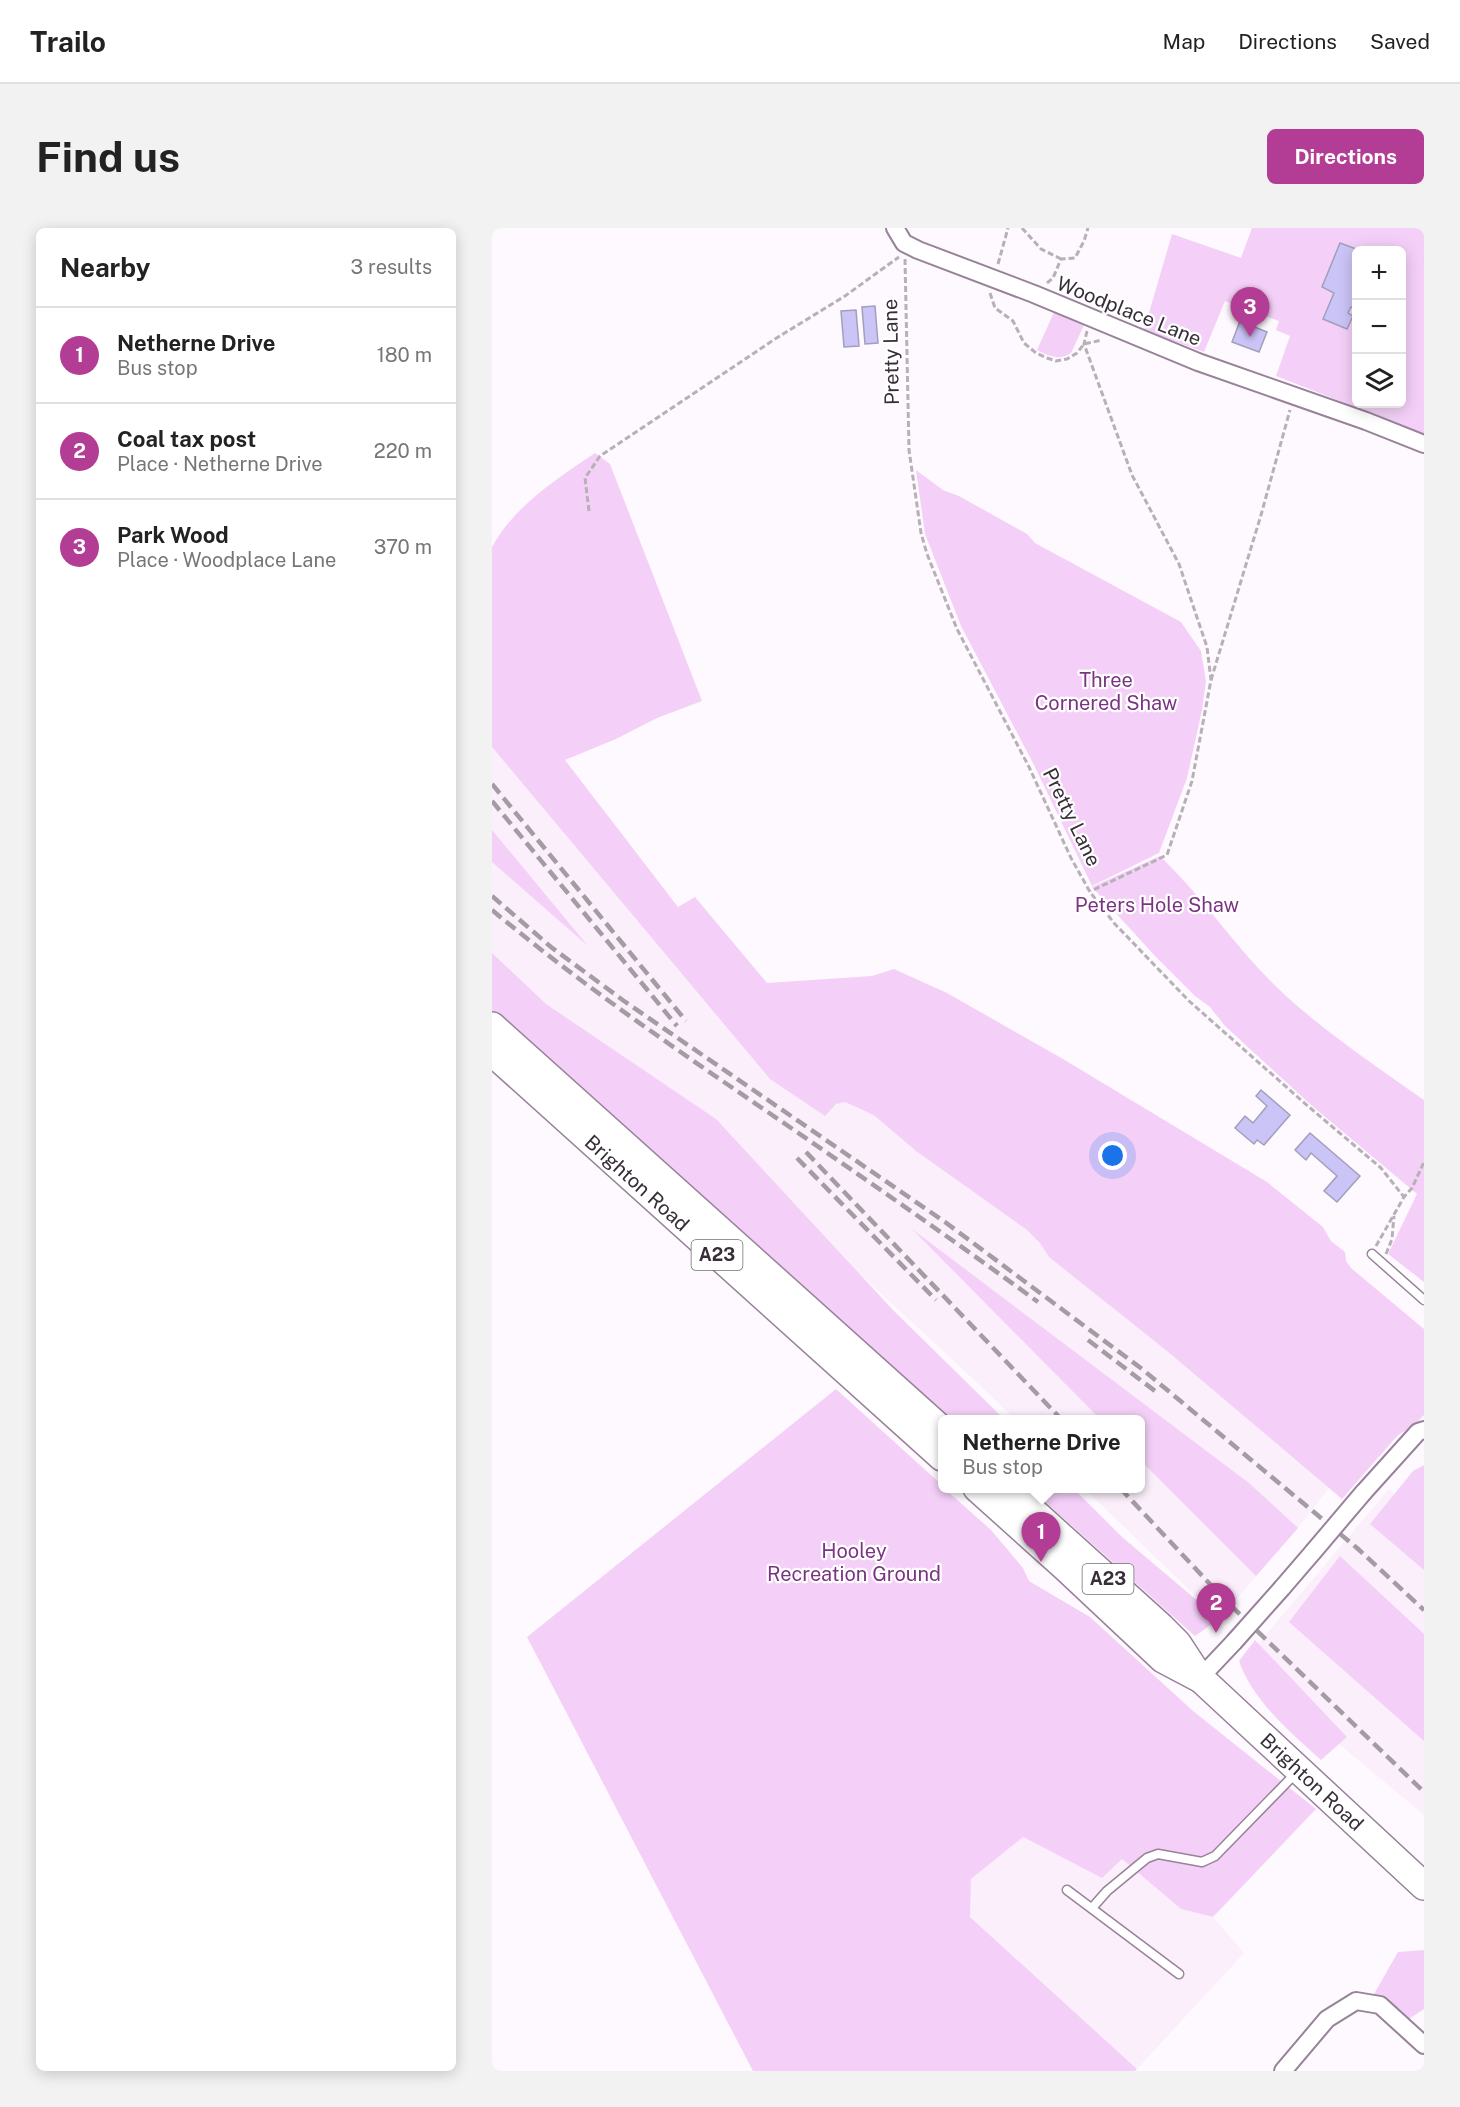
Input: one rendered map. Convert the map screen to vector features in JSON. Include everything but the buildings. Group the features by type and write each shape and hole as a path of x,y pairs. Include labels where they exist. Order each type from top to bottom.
{"highway":[{"name":"Brighton Road","path":"492,1026 938,1426"},
{"name":"Brighton Road","path":"492,1052 938,1453"},
{"name":"Brighton Road","path":"983,1493 1163,1659 1200,1678"},
{"name":"Brighton Road","path":"1013,1493 1178,1643 1200,1678 1424,1886"}],"street":[{"name":"Woodplace Lane","path":"895,228 904,243 918,250 1034,294 1198,362 1366,421 1424,444"},
{"path":"1200,1678 1282,1588 1362,1493 1418,1432 1424,1430"},
{"path":"1283,2071 1327,2019 1356,2001 1380,2005 1424,2044"}],"lane":[{"path":"1372,1254 1424,1300"},
{"path":"1092,1908 1107,1891 1147,1858 1158,1854 1202,1862 1215,1856 1299,1770"},
{"path":"1067,1890 1179,1974"}],"path":[{"path":"1008,228 989,296 996,308 1013,321 1024,343 1036,352 1056,361 1067,359 1077,353 1084,344 1090,318"},
{"path":"1022,228 1041,249 1061,259 1075,258 1088,228"},
{"name":"Pretty Lane","path":"589,511 585,478 600,456 775,339 845,296 905,252 909,450 921,533 957,629 1029,767 1071,858 1090,892 1114,922 1189,1000 1381,1168 1404,1197"},
{"path":"1034,294 1053,278 1061,259"},
{"path":"1084,344 1106,339"},
{"path":"1084,344 1132,475 1179,564 1207,647 1211,680"},
{"path":"1090,892 1167,855 1192,781 1211,680 1291,407"},
{"path":"1372,1254 1404,1197 1412,1188 1424,1162"},
{"path":"1383,1264 1392,1239 1395,1214"}],"shaded area":[{"path":"492,746 788,1040 1351,1459 1298,1528 1219,1619 1089,1493 1145,1493 1145,1415 1011,1415 706,1132 492,970"},
{"path":"1389,1489 1424,1521 1424,1815 1339,1744 1253,1650"},
{"path":"1022,1837 1102,1877 1122,1859 1181,1909 1213,1917 1244,1953 1137,2069 970,1917 971,1879"}],"green space":[{"path":"1252,228 1424,228 1424,434 1358,408 1406,408 1406,246 1352,246 1352,406 1276,376 1290,336 1276,330 1279,321 1225,301 1204,352 1144,330 1172,234 1241,258"},
{"path":"1055,310 1086,321 1071,353 1062,357 1050,356 1037,350"},
{"path":"595,453 610,464 702,701 657,718 616,739 565,760 678,907 695,897 767,983 872,976 894,969 947,993 1063,1059 1267,1182 1323,1227 1331,1241 1345,1252 1346,1261 1351,1268 1424,1329 1424,1415 1412,1427 1398,1435 1342,1499 1167,1351 1049,1257 1040,1243 1027,1230 916,1151 875,1116 845,1102 836,1104 825,1116 770,1079 492,747 492,547 512,518 538,494"},
{"name":"Three Cornered Shaw","path":"916,470 943,490 959,496 1027,534 1035,543 1181,622 1201,651 1206,681 1202,710 1187,778 1159,853 1092,886 1034,765 961,626 925,534"},
{"path":"492,830 588,946 492,862"},
{"name":"Peters Hole Shaw","path":"1160,856 1192,890 1252,962 1285,995 1335,1037 1424,1100 1424,1282 1388,1254 1417,1194 1311,1105 1225,1026 1210,1007 1195,996 1155,956 1092,887"},
{"path":"492,953 546,1004 716,1119 893,1310 1000,1415 947,1415 492,1014"},
{"path":"912,1229 1249,1483 1298,1528 1256,1576 1145,1465 1145,1415 1096,1415"},
{"name":"Hooley Recreation Ground","path":"836,1389 938,1481 938,1493 949,1493 991,1530 1023,1568 1029,1581 1090,1617 1193,1711 1316,1809 1213,1917 1181,1909 1122,1859 1102,1878 1023,1837 971,1879 970,1917 1137,2069 1135,2071 753,2071 527,1637"},
{"path":"1424,1465 1424,1570 1370,1524 1413,1471"},
{"path":"1035,1493 1078,1493 1122,1537 1219,1619 1195,1636"},
{"path":"1340,1556 1424,1634 1424,1741 1289,1622"},
{"path":"1255,1640 1347,1737 1321,1760 1263,1703 1245,1676 1239,1661"},
{"path":"1424,1950 1424,2009 1409,2019 1374,1994 1398,1952"}],"railway":[{"path":"492,784 686,1021"},
{"path":"492,801 677,1026"},
{"path":"492,896 551,947 624,1001 945,1222 1142,1369 1357,1548 1424,1610"},
{"path":"492,910 632,1018 1038,1302"},
{"path":"806,1152 1057,1415"},
{"path":"797,1158 936,1300"},
{"path":"1088,1340 1155,1391"},
{"path":"1125,1493 1223,1598 1424,1792"}],"place":[{"name":"Park Wood","path":"1250,337"},
{"name":"Netherne Drive","path":"1041,1562"},
{"name":"Coal tax post","path":"1216,1633"}]}
